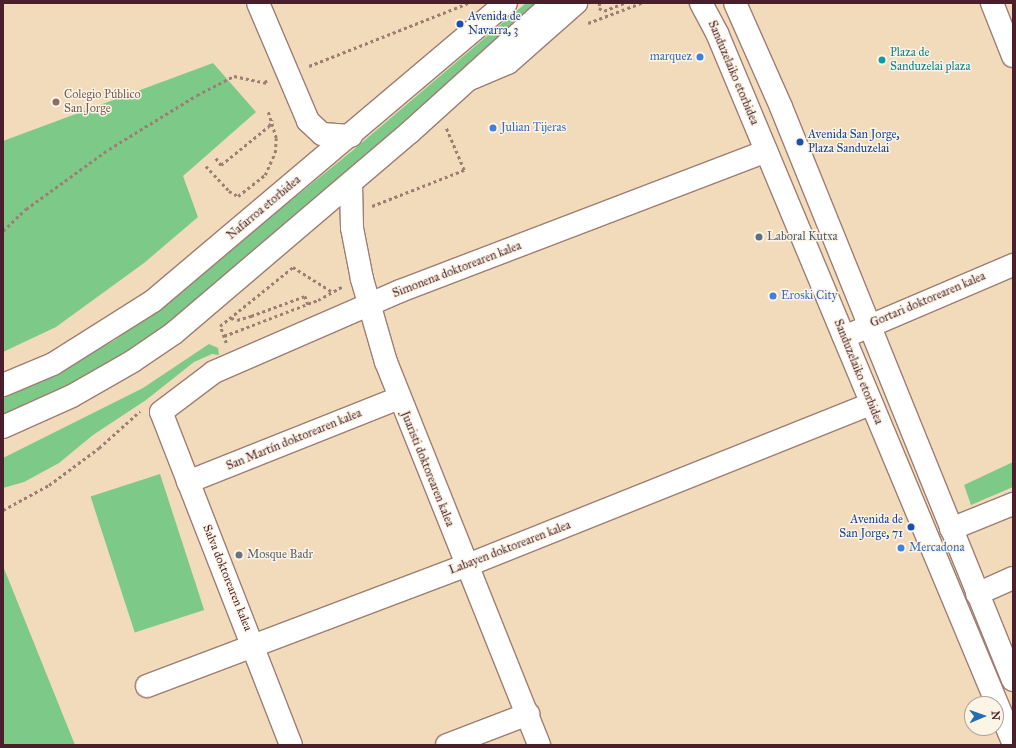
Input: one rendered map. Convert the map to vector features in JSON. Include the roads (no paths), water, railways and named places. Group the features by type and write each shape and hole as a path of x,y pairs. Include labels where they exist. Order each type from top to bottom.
{"street":[{"path":"258,3 308,121 322,134 351,136"},
{"name":"Nafarroa etorbidea","path":"3,385 59,360 153,301 351,136 506,3"},
{"path":"3,428 72,396 133,361 174,333 351,184 553,3"},
{"path":"471,78 508,63 576,3"},
{"name":"Sanduzelaiko etorbidea","path":"700,3 717,33 1013,742"},
{"path":"735,3 781,107 868,326 1013,680"},
{"path":"992,3 1013,56"},
{"name":"Simonena doktorearen kalea","path":"152,409 214,372 400,291 766,151"},
{"name":"Juaristi doktorearen kalea","path":"351,184 352,228 368,306 399,398 465,566 528,714 539,745"},
{"name":"Gortari doktorearen kalea","path":"844,337 1013,265"},
{"name":"San Martín doktorearen kalea","path":"188,482 399,398"},
{"name":"Labayen doktorearen kalea","path":"147,686 254,648 465,566 871,404"},
{"name":"Salva doktorearen kalea","path":"152,409 188,482 291,745"},
{"path":"951,530 1013,504"},
{"path":"977,594 1013,578"},
{"path":"447,745 528,714"}],"place":[{"name":"Avenida de Navarra, 3","path":"460,24"},
{"name":"marquez","path":"700,57"},
{"name":"Plaza de Sanduzelai plaza","path":"882,60"},
{"name":"Colegio Público San Jorge","path":"56,102"},
{"name":"Julian Tijeras","path":"493,128"},
{"name":"Avenida San Jorge, Plaza Sanduzelai","path":"800,142"},
{"name":"Laboral Kutxa","path":"759,237"},
{"name":"Eroski City","path":"773,296"},
{"name":"Avenida de San Jorge, 71","path":"911,527"},
{"name":"Mercadona","path":"901,548"},
{"name":"Mosque Badr","path":"239,555"}]}
